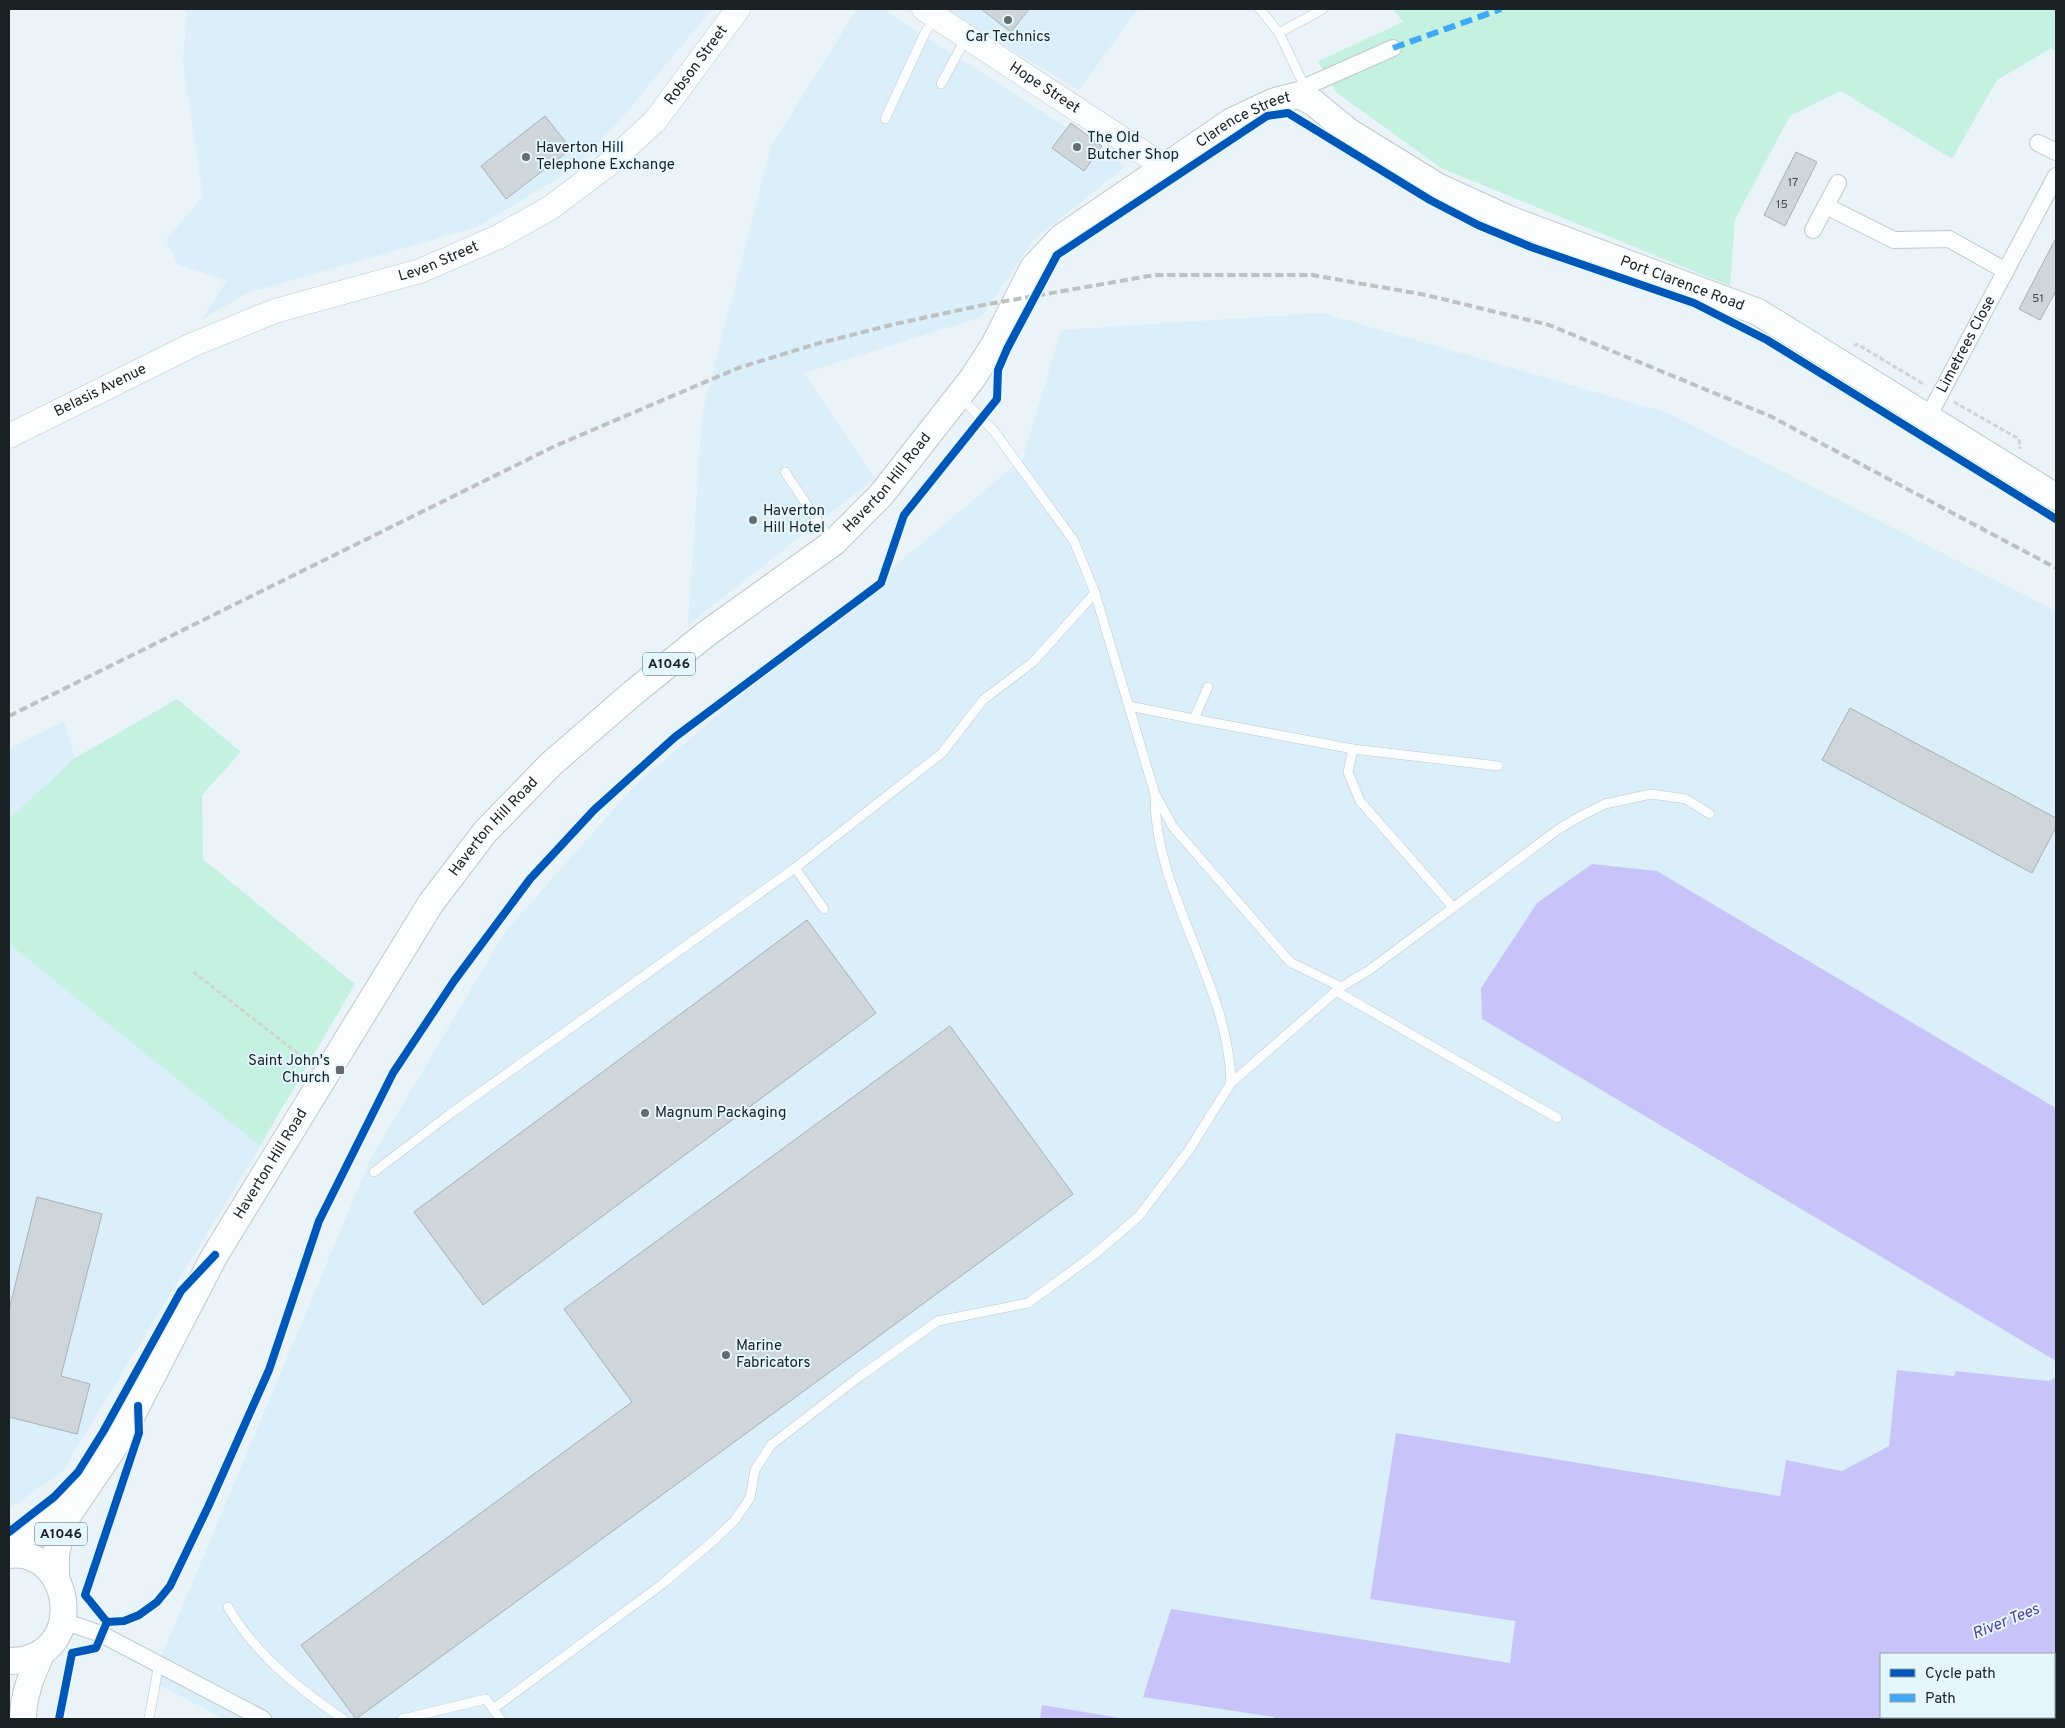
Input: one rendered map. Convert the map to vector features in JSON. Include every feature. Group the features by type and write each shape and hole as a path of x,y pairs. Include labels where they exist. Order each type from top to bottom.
{"main road":[{"name":"Robson Street","path":"655,121 738,9"},
{"name":"Hope Street","path":"930,12 968,35 1165,167"},
{"name":"Clarence Street","path":"1033,268 1062,237 1232,121 1302,91"},
{"name":"Port Clarence Road","path":"1302,91 1348,131 1437,186 1509,219 1758,312 2056,496"},
{"name":"Leven Street","path":"192,345 275,311 420,271 498,237 550,208 606,166 655,121"},
{"name":"Haverton Hill Road","path":"23,1719 23,1704 31,1676 42,1652 56,1638 63,1621 64,1599 56,1578 56,1554 64,1521 120,1440 214,1255 431,904 485,832 551,764 632,693 706,634 833,543 881,495 959,396 994,345 1033,268"},
{"name":"Belasis Avenue","path":"9,436 192,345"},
{"name":"Haverton Hill Road","path":"9,1546 81,1494"},
{"name":"A1046","path":"9,1555 29,1558 44,1566 56,1578"},
{"name":"Haverton Hill Road","path":"9,1661 22,1661 42,1652"},
{"path":"9,1708 12,1719"}],"street":[{"name":"Clarence Street","path":"1302,91 1393,48"},
{"path":"2038,143 2056,152"},
{"name":"Limetrees Close","path":"1928,417 2056,176"},
{"path":"1813,230 1838,183"},
{"path":"1826,206 1894,240 1949,239 2006,272"},
{"path":"63,1621 101,1634 263,1719"}],"lane":[{"path":"1260,9 1279,32 1302,91"},
{"path":"1279,32 1322,9"},
{"path":"885,119 925,33 930,12"},
{"path":"941,84 968,35"},
{"path":"959,396 994,431 1074,541 1095,593 1155,794 1173,827 1290,962 1557,1118"},
{"path":"785,472 833,543"},
{"path":"374,1172 450,1114 795,868 942,752 983,700 1033,662 1095,593"},
{"path":"1194,719 1208,687"},
{"path":"1129,706 1353,750 1498,766"},
{"path":"1353,750 1348,772 1360,801 1452,907"},
{"path":"1155,794 1155,820 1185,923 1216,1000 1231,1064 1232,1083"},
{"path":"493,1709 661,1585 712,1542 735,1520 750,1498 755,1470 771,1445 859,1377 938,1321 1028,1303 1095,1254 1139,1216 1189,1150 1232,1083 1339,989 1368,971 1556,831 1605,804 1651,794 1686,799 1710,814"},
{"path":"795,868 824,910"},
{"path":"228,1607 241,1630 300,1689 343,1719"},
{"path":"149,1719 159,1663"},
{"path":"402,1719 486,1699 500,1719"}],"path":[{"path":"193,972 325,1074"}],"shaded area":[{"path":"187,9 712,9 626,113 572,170 477,227 247,293 200,321 227,280 178,265 166,240 203,196 183,62"},
{"path":"857,9 883,9 1126,166 1034,239 981,317 804,373 875,478 688,625 702,416 771,146"},
{"path":"942,9 1138,9 1079,90"},
{"path":"1322,313 1668,413 2056,611 2056,1108 1657,871 1537,903 1481,988 1482,1019 2056,1361 2056,1377 2049,1381 1957,1371 1955,1376 1898,1370 1889,1446 1842,1471 1786,1460 1780,1496 1396,1433 1515,1621 1511,1663 1171,1610 1274,1719 1126,1719 1042,1706 1040,1719 225,1719 151,1681 371,1158 505,932 636,784 1023,458 1061,330"},
{"path":"64,721 75,758 9,819 9,749"},
{"path":"9,944 260,1146 62,1472 9,1509"}],"green space":[{"path":"1393,9 2056,9 2056,51 2050,49 1997,80 1952,159 1841,91 1790,116 1735,219 1730,286 1441,168 1337,93 1318,61 1403,22"},
{"path":"177,699 241,752 202,795 203,859 355,984 260,1146 9,944 9,819 75,758"}],"water":[{"path":"1592,864 1657,871 2056,1108 2056,1361 1482,1019 1481,988 1537,903"},
{"name":"River Tees","path":"1897,1370 1954,1376 1956,1371 2049,1381 2056,1377 2056,1719 1274,1719 1274,1717 1143,1697 1171,1609 1510,1663 1515,1621 1370,1599 1396,1433 1780,1496 1786,1460 1842,1471 1889,1446"},
{"path":"1042,1705 1126,1719 1040,1719"}],"building":[{"name":"Car Technics","path":"981,9 1029,9 1011,32"},
{"name":"Haverton Hill Telephone Exchange","path":"545,116 571,149 506,199 481,166"},
{"name":"The Old Butcher Shop","path":"1071,123 1102,146 1084,171 1052,148"},
{"path":"1796,152 1817,162 1785,226 1764,215"},
{"path":"2056,238 2056,291 2040,320 2019,309"},
{"path":"1850,708 2056,818 2056,827 2032,873 1822,760"},
{"name":"Magnum Packaging","path":"807,920 876,1013 483,1305 414,1212"},
{"name":"Marine Fabricators","path":"950,1026 1073,1194 356,1719 301,1645 632,1402 564,1309"},
{"path":"37,1197 102,1214 61,1376 90,1384 77,1434 9,1417 9,1310"}],"railway":[{"path":"9,716 555,446 738,368 816,344 895,324 983,305 1155,275 1312,275 1426,295 1549,325 1770,416 2056,568"}],"marked path":[{"path":"1393,48 1501,9"}],"cycle path":[{"path":"107,1622 124,1621 139,1615 157,1602 170,1586 208,1507 269,1370 319,1221 393,1073 454,981 530,879 594,810 675,737 881,583 904,515 997,399 998,370 1007,349 1057,255 1267,116 1288,113 1430,200 1478,225 1531,247 1694,303 1767,340 2056,519"},
{"path":"9,1532 54,1497 78,1472 103,1432 181,1291 215,1255"},
{"path":"107,1622 85,1595 139,1433 138,1406"},
{"path":"59,1719 72,1653 96,1648 107,1622"}],"place":[{"name":"Car Technics","path":"1008,20"},
{"name":"The Old Butcher Shop","path":"1077,147"},
{"name":"Haverton Hill Telephone Exchange","path":"526,157"},
{"name":"Haverton Hill Hotel","path":"753,520"},
{"name":"Saint John's Church","path":"340,1070"},
{"name":"Magnum Packaging","path":"645,1113"},
{"name":"Marine Fabricators","path":"726,1355"}]}
